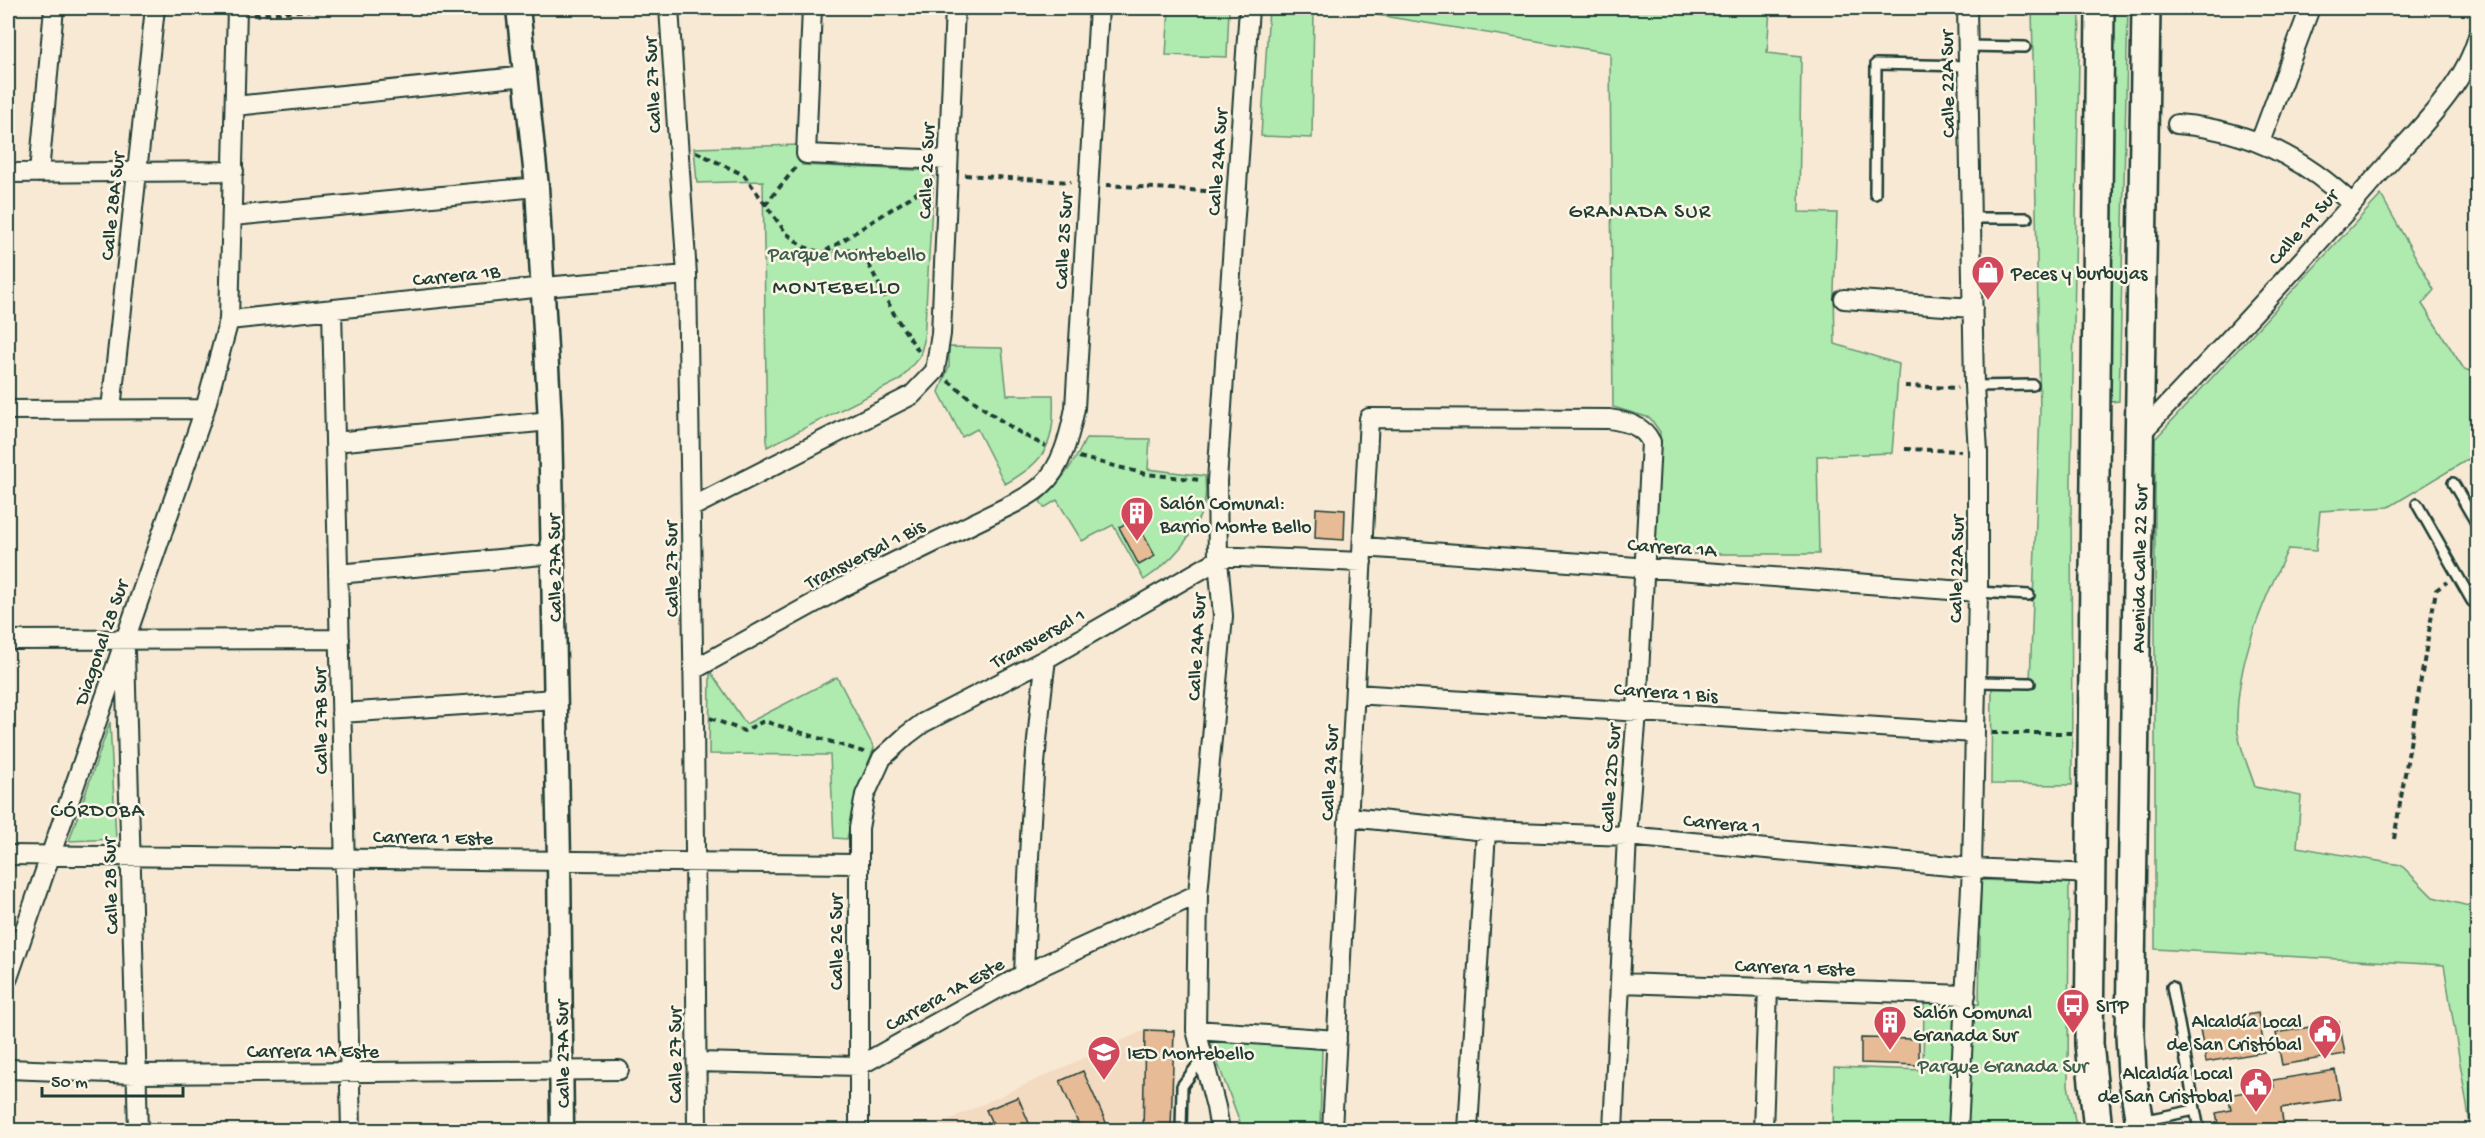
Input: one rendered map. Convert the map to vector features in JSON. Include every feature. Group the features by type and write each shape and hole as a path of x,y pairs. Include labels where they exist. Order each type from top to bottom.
{"main road":[{"path":"2098,1131 2089,1044 2100,8"},
{"name":"Avenida Calle 22 Sur","path":"2140,1126 2132,1073 2130,1035 2146,8"}],"street":[{"path":"39,173 54,8"},
{"name":"Calle 28A Sur","path":"111,409 155,8"},
{"name":"Calle 27A Sur","path":"518,8 537,187 550,421 562,1131"},
{"name":"Calle 27 Sur","path":"669,8 687,275 692,507 697,1131"},
{"path":"812,8 806,154 947,167"},
{"name":"Calle 26 Sur","path":"692,507 912,395 935,371 941,334 955,8"},
{"name":"Calle 25 Sur","path":"1052,473 1067,439 1075,408 1100,8"},
{"name":"Calle 24A Sur","path":"1220,1131 1196,1030 1198,894 1223,616 1218,560 1217,482 1249,8"},
{"name":"Calle 22A Sur","path":"1958,1131 1972,868 1978,592 1978,452 1974,387 1967,8"},
{"path":"2260,142 2310,8"},
{"path":"229,320 237,12"},
{"name":"Calle 19 Sur","path":"2140,434 2197,375 2443,100 2467,67 2476,47"},
{"path":"235,106 526,76"},
{"path":"2176,124 2204,126 2260,142 2309,168 2352,204"},
{"path":"8,173 234,171"},
{"path":"233,216 537,187"},
{"name":"Carrera 1B","path":"229,320 544,287 687,275"},
{"path":"1844,299 1973,308"},
{"name":"Calle 27B Sur","path":"332,309 351,1131"},
{"name":"Diagonal 28 Sur","path":"8,978 205,409 229,320"},
{"path":"8,410 205,409"},
{"name":"Calle 24 Sur","path":"1332,1131 1369,418 1609,419 1627,422 1646,431"},
{"path":"335,442 550,421"},
{"name":"Calle 22D Sur","path":"1613,1131 1622,982 1627,836 1637,712 1651,442 1646,431"},
{"name":"Transversal 1 Bis","path":"693,670 845,586 1017,502 1042,486 1052,473"},
{"path":"338,574 553,554"},
{"name":"Carrera 1A","path":"1218,560 1239,556 1362,555 1645,566 1978,592"},
{"name":"Transversal 1","path":"882,758 923,723 1046,659 1218,560"},
{"path":"8,640 340,639"},
{"name":"Calle 28 Sur","path":"124,640 138,1131"},
{"path":"1024,974 1036,747 1046,659"},
{"name":"Carrera 1 Bis","path":"1355,694 1975,733"},
{"path":"341,712 556,699"},
{"name":"Calle 26 Sur","path":"859,1131 857,864 861,809 868,786 882,758"},
{"name":"Carrera 1","path":"1349,817 1486,831 1627,836 1972,868 2091,874"},
{"path":"1468,1131 1486,831"},
{"name":"Carrera 1 Este","path":"8,855 857,864"},
{"name":"Carrera 1A Este","path":"859,1066 1024,974 1198,894"},
{"name":"Carrera 1 Este","path":"1622,982 1966,995"},
{"path":"1763,1131 1767,988"},
{"path":"1196,1030 1337,1040"},
{"path":"697,1062 859,1066"},
{"name":"Carrera 1A Este","path":"8,1069 136,1074 619,1070"},
{"name":"Calle 24A Sur","path":"1216,1107 1227,1131"}],"lane":[{"path":"1967,46 2025,47"},
{"path":"1875,194 1876,64 1968,66"},
{"path":"1971,218 2027,218"},
{"path":"1974,387 2033,385"},
{"path":"2453,483 2478,526"},
{"path":"2417,504 2472,601 2478,598"},
{"path":"1978,592 2029,595"},
{"path":"1976,682 2030,683"},
{"path":"2172,987 2199,1131"},
{"path":"1181,1131 1182,1086 1203,1058"},
{"path":"2140,1126 2195,1110"}],"path":[{"path":"237,12 331,8"},
{"path":"765,205 806,154"},
{"path":"822,253 947,167"},
{"path":"1905,386 1974,387"},
{"path":"1905,449 1978,452"},
{"path":"2394,839 2436,590 2457,574"},
{"path":"694,712 744,731 764,721 882,758"},
{"path":"1975,733 2076,733"}],"shaded area":[{"name":"IED Montebello","path":"1145,1030 1174,1031 1171,1130 926,1130"}],"green space":[{"path":"1169,8 1229,8 1227,57 1166,55"},
{"path":"1269,8 1314,8 1312,138 1261,136"},
{"path":"1334,8 1770,8 1767,53 1801,57 1799,212 1837,213 1834,291 1835,344 1899,364 1892,453 1817,456 1819,554 1655,554 1660,432 1650,418 1613,407 1610,53"},
{"path":"2032,8 2080,8 2071,480 2072,785 1991,784 1992,682 2030,682 2040,411"},
{"path":"2109,8 2128,8 2119,401 2100,403"},
{"name":"Parque Montebello","path":"799,145 802,165 934,171 924,341 920,356 900,380 767,447 763,181 697,183 694,148"},
{"path":"2381,195 2434,290 2422,304 2464,369 2477,373 2477,454 2389,507 2320,511 2316,551 2288,549 2260,613 2252,634 2241,679 2237,725 2241,748 2255,787 2301,796 2297,847 2401,865 2433,897 2477,908 2477,1130 2471,1130 2444,965 2155,949 2155,439"},
{"path":"949,347 1002,348 1007,395 1053,395 1052,426 1046,449 1030,467 1005,484 977,429 962,437 939,392 949,366"},
{"path":"1086,438 1150,439 1148,469 1205,476 1205,501 1195,527 1164,565 1144,580 1113,525 1082,541 1057,500 1044,508 1040,501 1066,472"},
{"path":"710,671 746,724 837,677 874,748 856,795 847,839 834,838 830,755 709,754"},
{"path":"110,722 116,839 69,841"},
{"name":"Parque Granada Sur","path":"1981,880 2069,883 2068,1085 2077,1130 1833,1128 1834,1067 1923,1070 1924,1004 1979,1004"},
{"path":"1209,1040 1322,1048 1320,1130 1243,1130"}],"building":[{"path":"1316,508 1345,510 1344,540 1315,538"},
{"name":"Salón Comunal: Barrio Monte Bello","path":"1135,519 1155,556 1139,565 1119,527"},
{"path":"2258,1013 2265,1052 2206,1062 2199,1023"},
{"path":"2339,1022 2345,1054 2282,1065 2276,1033"},
{"path":"1145,1030 1174,1031 1171,1130 1143,1130"},
{"name":"Salón Comunal Granada Sur","path":"1861,1038 1919,1039 1919,1065 1861,1063"},
{"path":"2335,1070 2340,1099 2281,1108 2284,1130 2219,1130 2216,1113 2231,1110 2228,1095 2274,1087 2273,1080"},
{"path":"1083,1071 1109,1129 1081,1130 1060,1081"},
{"path":"1018,1097 1032,1130 995,1130 986,1110"}],"place":[{"name":"Peces y burbujas","path":"1988,301"},
{"name":"Salón Comunal: Barrio Monte Bello","path":"1137,542"},
{"name":"SITP","path":"2073,1034"},
{"name":"Salón Comunal Granada Sur","path":"1890,1051"},
{"name":"Alcaldía Local de San Cristóbal","path":"2325,1060"},
{"name":"IED Montebello","path":"1104,1081"},
{"name":"Alcaldía Local de San Cristobal","path":"2256,1113"}],"district":[{"name":"GRANADA SUR","path":"1640,210"},
{"name":"MONTEBELLO","path":"837,286"},
{"name":"CÓRDOBA","path":"98,809"}]}
